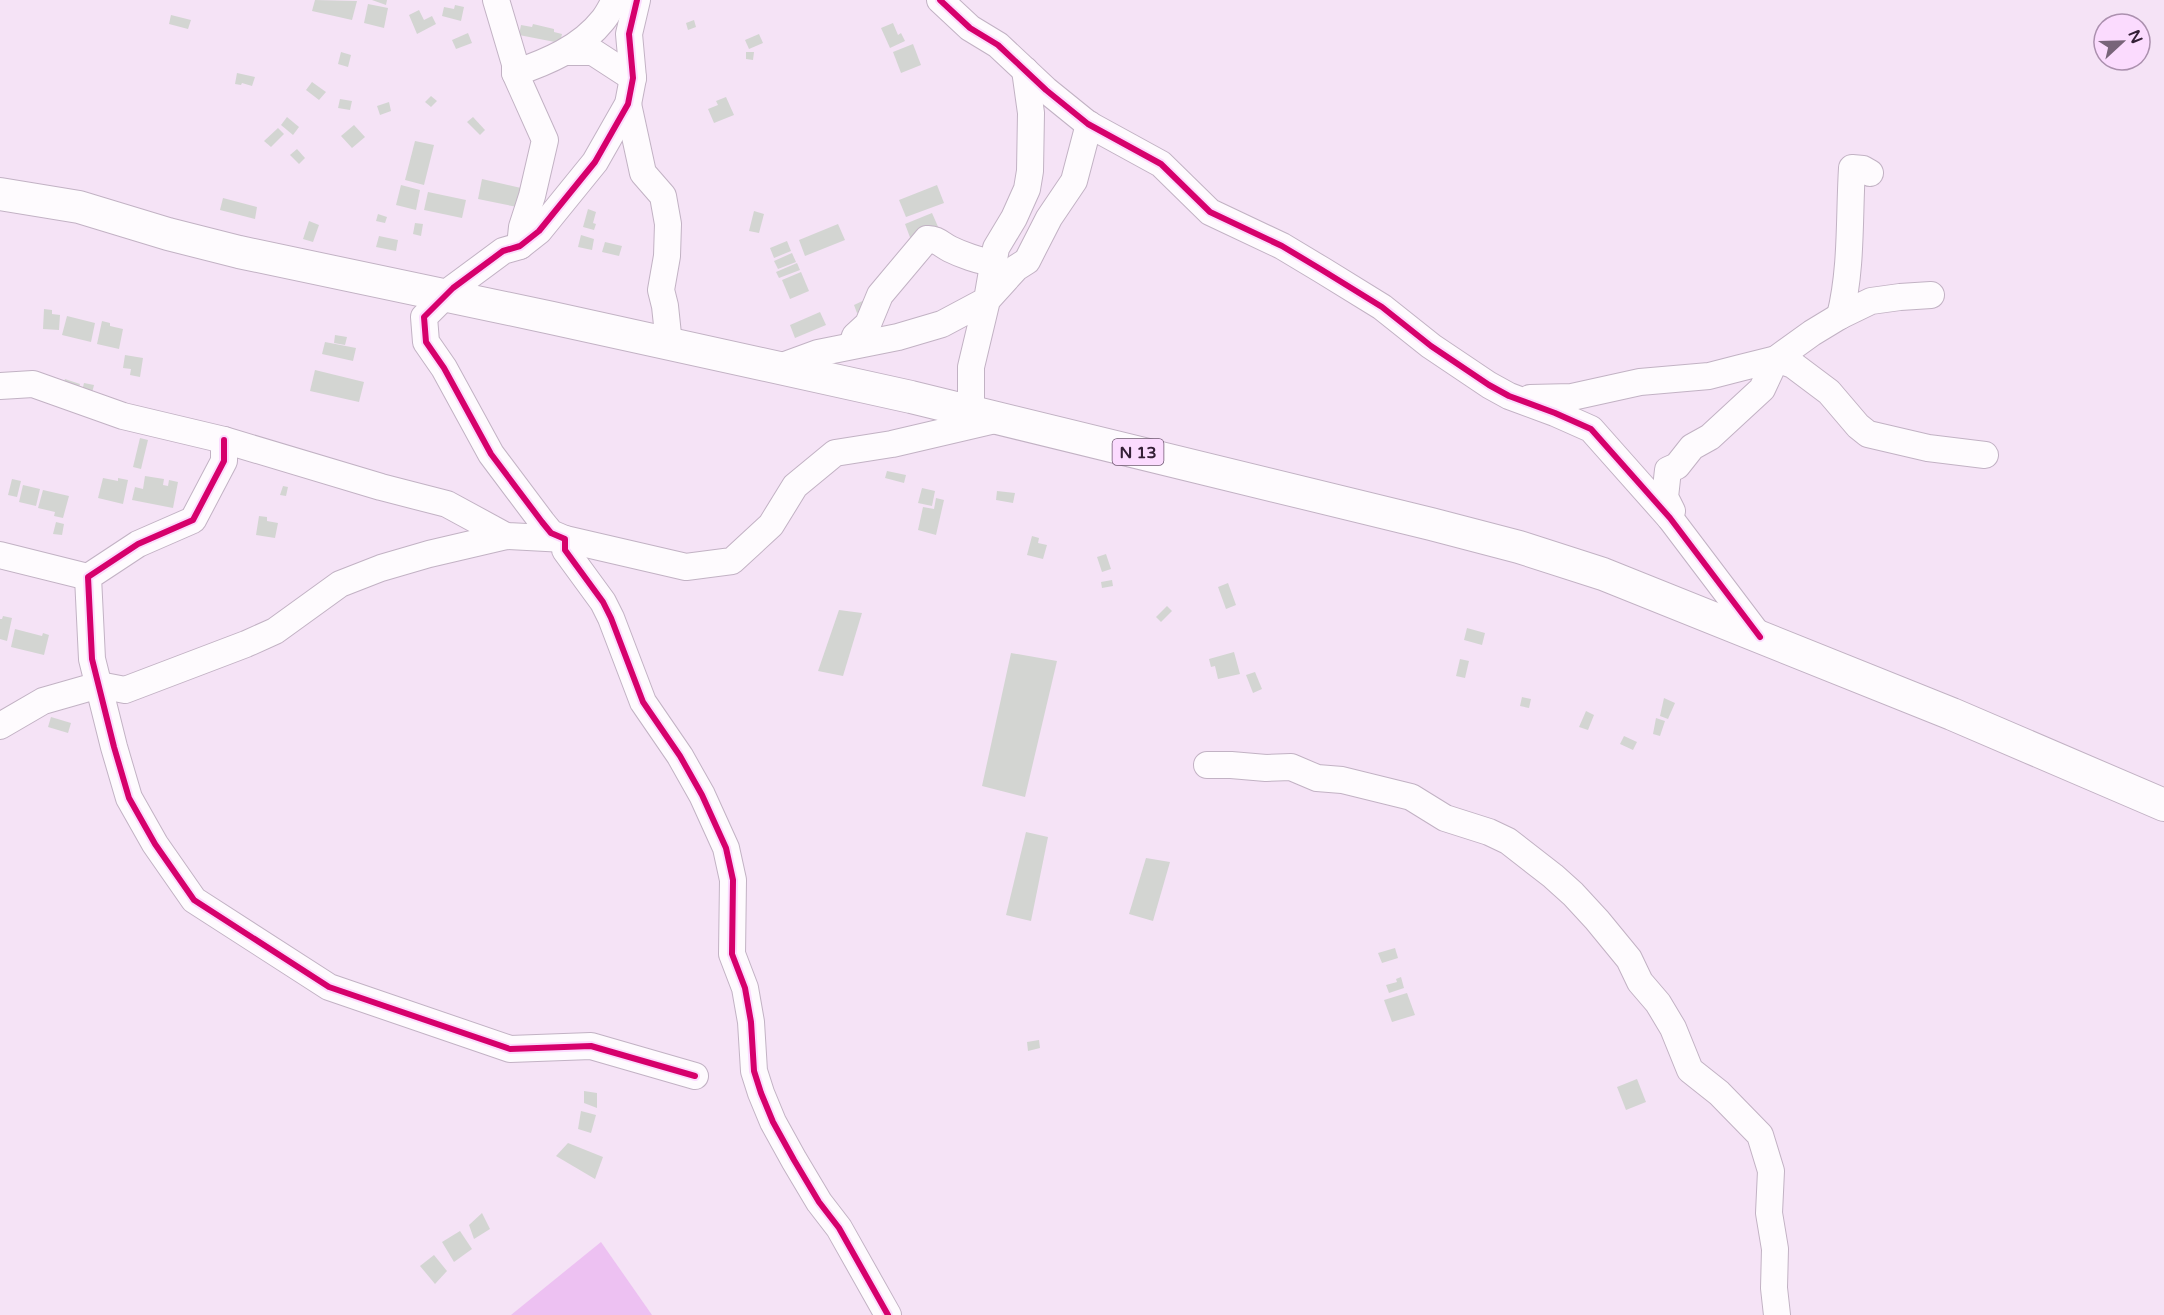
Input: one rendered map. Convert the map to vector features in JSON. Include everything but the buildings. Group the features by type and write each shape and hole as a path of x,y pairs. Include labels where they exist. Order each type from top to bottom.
{"main road":[{"name":"N 13","path":"0,194 80,207 168,234 239,252 969,411 1519,547 1603,574 1952,714 2164,805"}],"street":[{"path":"496,0 515,64 515,73 545,140 522,227 520,246"},
{"path":"515,73 566,52 580,42 603,20 615,0"},
{"path":"565,539 551,533 491,454 444,368 426,342 424,317 453,288 503,251 520,246 539,231 595,162 628,104 633,78 629,34 637,0"},
{"path":"940,0 970,28 998,45 1046,90 1089,124 1161,164 1210,212 1282,246 1322,270 1382,307 1431,346 1509,396 1591,429 1670,518 1760,637"},
{"path":"566,52 593,52 633,78"},
{"path":"969,411 971,367 987,300 993,262 1002,236 1014,218 1027,189 1030,171 1031,113 1025,70"},
{"path":"628,104 643,173 663,196 668,224 668,256 661,290 669,344"},
{"path":"777,368 818,353 898,337 942,324 987,300 1016,268 1027,261 1049,218 1074,181 1089,124"},
{"path":"1840,316 1846,280 1851,221 1852,168 1863,169 1870,173"},
{"path":"852,345 855,336 868,324 880,296 927,239 933,238 951,249 983,262 993,262"},
{"path":"1509,396 1537,399 1572,397 1640,382 1709,376 1776,359 1812,333 1871,301 1931,295"},
{"path":"1776,359 1794,365 1823,387 1868,434 1928,447 1985,455"},
{"path":"1670,518 1672,511 1665,497 1668,470 1677,466 1692,447 1710,436 1762,389 1776,359"},
{"path":"0,386 33,384 123,416 224,440 381,487 447,504 506,536"},
{"path":"0,726 43,701 99,685 125,690 191,666 275,631 340,584 381,568 419,556 506,536 565,539 686,567 732,561 771,525 795,486 835,453 892,444 999,418"},
{"path":"0,555 88,577 138,544 193,520 224,461 224,440"},
{"path":"565,539 565,550 603,602 611,618 643,702 680,756 702,795 726,848 733,880 732,954 745,988 751,1022 754,1071 773,1122 819,1202 839,1228 888,1315"},
{"path":"88,577 92,659 129,798 155,844 194,900 329,987 510,1049 591,1046 695,1076"},
{"path":"1207,765 1291,767 1317,778 1342,780 1411,797 1445,818 1489,832 1508,841 1573,894 1629,959 1640,982 1658,1003 1673,1028 1690,1070 1719,1093 1760,1135 1771,1171 1769,1213 1775,1249 1774,1288 1777,1315"}],"shaded area":[{"path":"601,1242 652,1315 511,1315"}],"cycle path":[{"path":"637,0 629,34 633,78 628,104 595,162 539,231 520,246 503,251 453,288 424,317 426,342 444,368 491,454 551,533 565,539 565,550 603,602 611,618 643,702 680,756 702,795 726,848 733,880 732,954 745,988 751,1022 754,1071 761,1093 773,1122 794,1160 819,1202 839,1228 888,1315"},
{"path":"940,0 970,28 998,45 1046,90 1088,124 1161,164 1210,212 1282,246 1382,307 1431,346 1489,385 1509,396 1591,429 1670,518 1760,637"},
{"path":"224,440 224,461 193,520 138,544 88,577 92,659 129,798 155,844 194,900 329,987 510,1049 591,1046 695,1076"}]}
